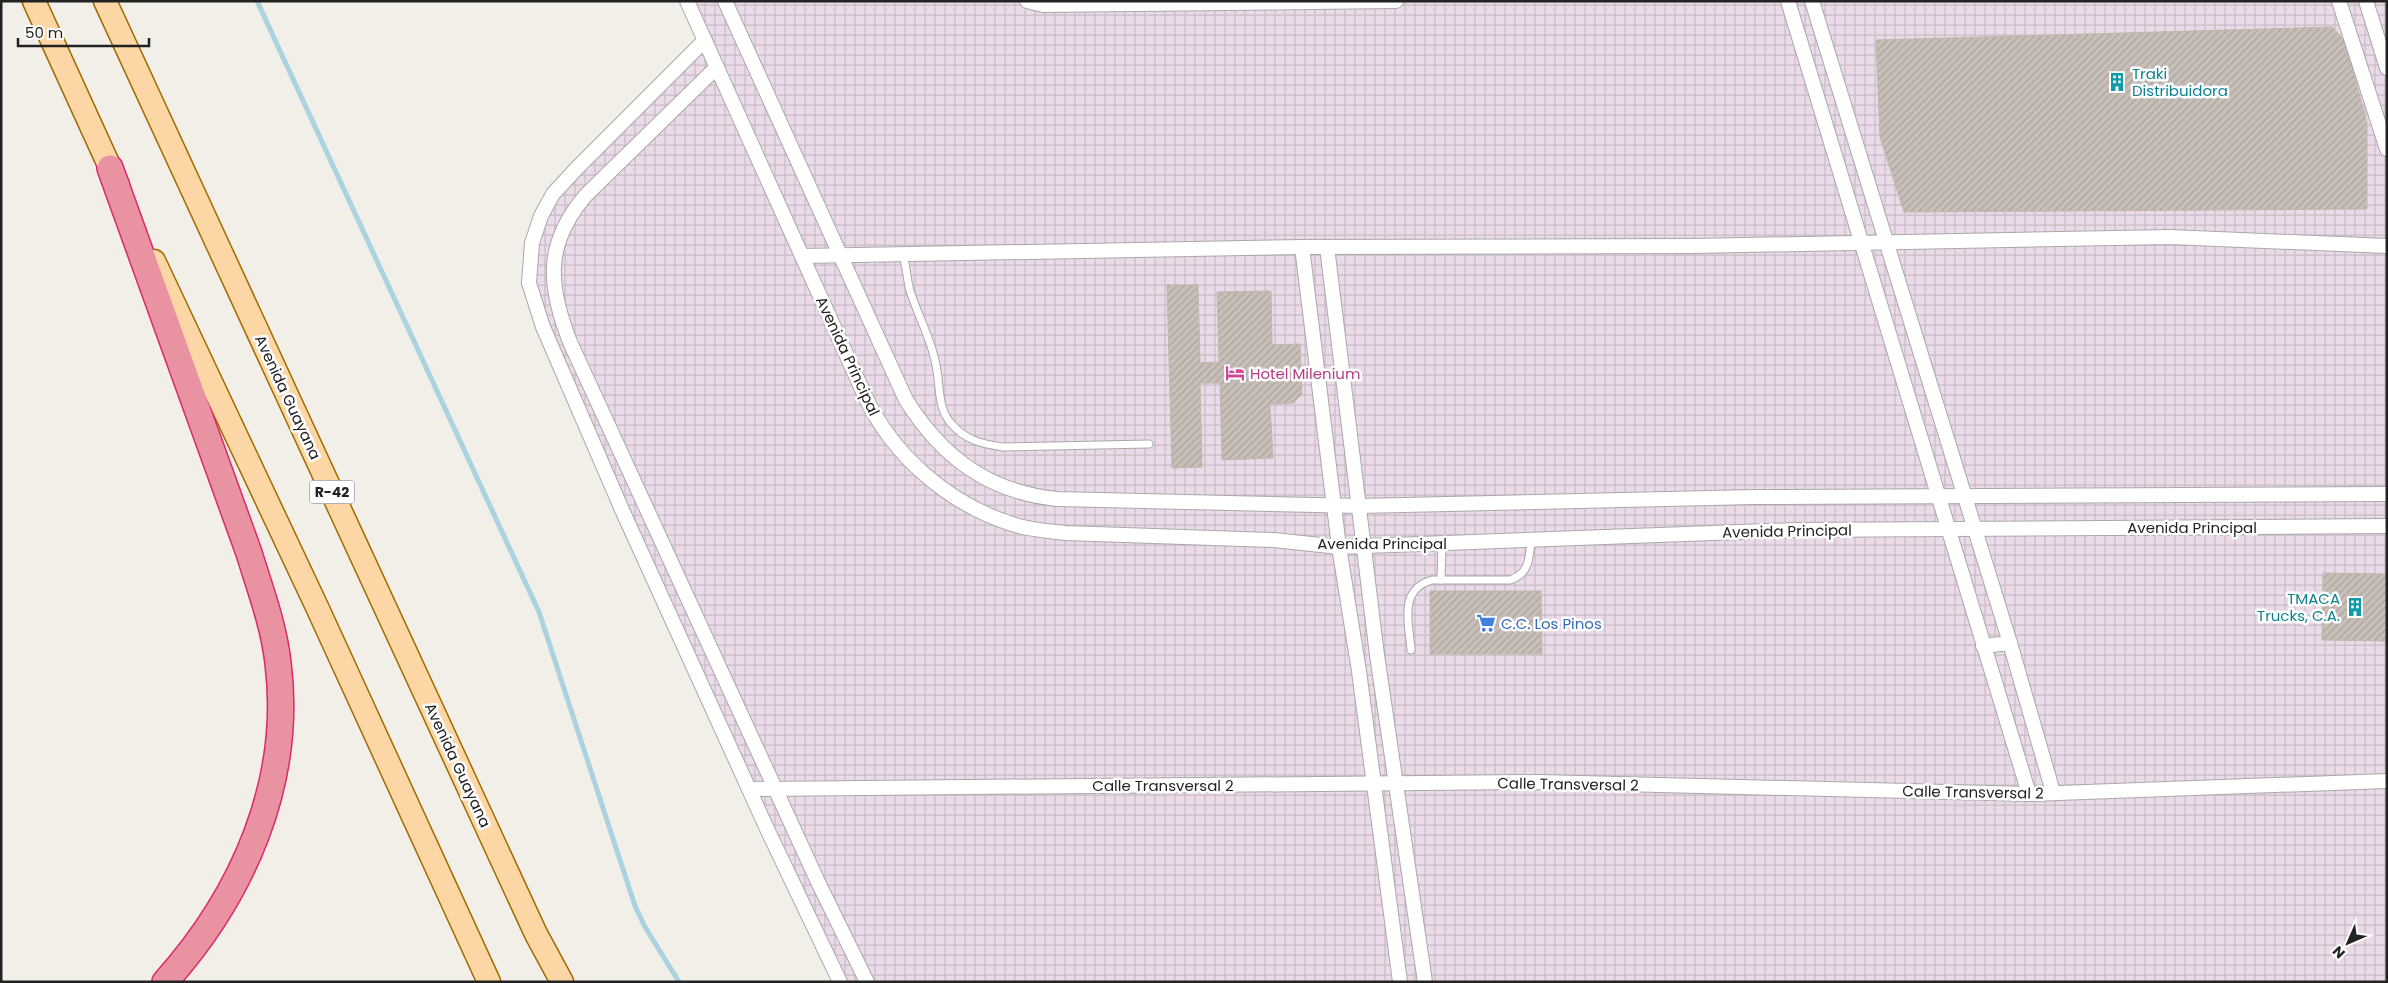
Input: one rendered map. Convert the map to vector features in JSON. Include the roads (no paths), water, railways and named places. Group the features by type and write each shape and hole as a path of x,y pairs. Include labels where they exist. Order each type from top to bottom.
{"highway":[{"path":"110,168 249,553 266,608 278,662 281,696 278,751 270,790 259,828 245,864 226,901 203,937 164,982"}],"main road":[{"path":"34,1 489,982"},
{"name":"Avenida Guayana","path":"105,1 532,925 562,982"}],"street":[{"name":"Avenida Principal","path":"687,1 865,396 881,426 917,467 932,480 970,506 1014,525 1037,530 1274,540 1340,546 1796,530 2387,526"},
{"path":"725,1 896,381 918,420 960,462 994,484 1015,492 1057,499 1334,506 1754,497 2387,494"},
{"path":"1027,1 1043,4 1396,1"},
{"path":"1788,1 2029,794"},
{"path":"1812,1 2010,643 2053,792"},
{"path":"2339,1 2387,149"},
{"path":"2366,1 2387,68"},
{"path":"705,40 576,168 553,194 541,216 534,236 528,277 531,294 542,327 623,512 749,789 840,982"},
{"path":"717,67 576,207 562,228 553,268 557,308 570,342 775,788 867,982"},
{"path":"802,256 1302,247 1692,246 2170,237 2387,246"},
{"path":"1302,247 1334,506 1374,783 1400,982"},
{"path":"1327,247 1363,544 1425,982"},
{"path":"1983,646 2010,643"},
{"name":"Calle Transversal 2","path":"749,789 1549,783 2029,794 2387,781"}],"lane":[{"path":"903,253 910,289 929,341 937,370 943,408 949,421 965,437 980,444 1003,447 1149,444"},
{"path":"1411,650 1408,600 1421,583 1441,580 1510,580 1519,577 1525,572 1529,562 1531,540"},
{"path":"1441,580 1442,543"}],"waterway":[{"path":"257,1 539,612 635,906 645,927 679,982"}],"place":[{"name":"Traki Distribuidora","path":"2117,82"},
{"name":"Hotel Milenium","path":"1235,373"},
{"name":"TMACA Trucks, C.A.","path":"2355,607"},
{"name":"C.C. Los Pinos","path":"1486,623"}]}
